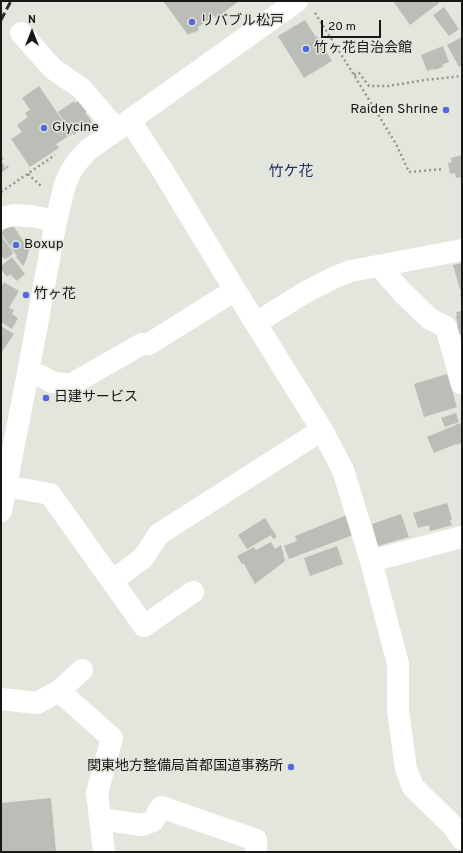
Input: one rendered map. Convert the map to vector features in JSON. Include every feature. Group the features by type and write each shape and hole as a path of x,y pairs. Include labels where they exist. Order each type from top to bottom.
{"street":[{"path":"1,511 64,184 77,162 88,150 123,126 305,6"},
{"path":"20,33 53,69 81,88 123,126 161,168 322,430 343,470 371,561 398,664 398,710 406,769 414,787 453,826 462,839"},
{"path":"1,218 14,215 31,216 56,221"},
{"path":"256,323 304,293 335,277 351,271 462,250"},
{"path":"379,266 403,293 430,319 446,327 462,384"},
{"path":"28,374 41,376 52,382 70,385 142,344 149,344 236,290"},
{"path":"112,581 143,558 159,534 322,430"},
{"path":"6,486 50,494 144,626 193,592"},
{"path":"371,561 462,537"},
{"path":"1,699 37,703 59,691 82,670"},
{"path":"59,691 112,738 97,793 104,852"},
{"path":"100,819 142,825 153,821 161,807 256,840 256,852"}],"path":[{"path":"305,6 354,75 396,144 409,172 444,169"},
{"path":"354,75 359,73 369,86 388,86 462,76"},
{"path":"1,192 57,154"},
{"path":"28,174 46,192"}],"building":[{"name":"リバブル松戸","path":"163,1 239,1 216,18 214,16 198,27 199,30 188,35"},
{"path":"393,1 437,1 439,3 410,25"},
{"path":"444,7 459,29 449,36 433,15"},
{"path":"305,20 316,37 317,36 332,61 304,78 278,36"},
{"path":"462,37 462,65 459,67 447,45"},
{"path":"443,46 449,62 442,65 443,67 427,71 421,55"},
{"name":"Glycine","path":"39,86 72,134 56,144 59,148 30,167 11,139 22,132 17,125 28,117 25,113 30,110 22,98"},
{"path":"79,100 87,111 85,112 92,122 74,135 58,112 74,101 75,103"},
{"path":"462,155 462,177 456,178 455,173 450,174 448,163 452,162 451,158"},
{"path":"1,161 5,168 7,165 9,167 1,173"},
{"path":"12,224 29,250 23,266 1,233"},
{"path":"1,235 13,252 13,254 6,259 4,259 1,255"},
{"path":"12,257 25,274 17,281 10,274 7,277 1,269 1,266"},
{"path":"462,263 461,299 461,293 453,265"},
{"path":"4,282 19,291 9,308 14,310 12,314 18,318 12,329 1,322 1,287"},
{"path":"462,311 462,334 459,334 456,312"},
{"path":"1,326 14,334 1,353"},
{"path":"447,374 457,407 424,417 414,384"},
{"path":"456,413 459,422 445,427 441,418"},
{"path":"460,423 462,428 462,443 434,453 427,437"},
{"path":"447,503 452,519 450,520 452,525 430,531 429,525 418,528 413,513"},
{"path":"401,514 409,537 378,546 372,524"},
{"path":"347,515 353,535 289,559 284,546 297,541 295,536"},
{"path":"265,518 277,537 273,539 271,535 247,549 238,535"},
{"path":"271,542 275,549 281,545 285,561 255,584 244,564 242,564 237,556 254,547 256,550"},
{"path":"337,546 343,564 310,576 304,558"},
{"path":"51,798 56,852 1,852 1,803"}],"railway":[{"path":"1,20 11,1"}],"place":[{"name":"リバブル松戸","path":"192,22"},
{"name":"竹ヶ花自治会館","path":"306,49"},
{"name":"Raiden Shrine","path":"446,110"},
{"name":"Glycine","path":"44,128"},
{"name":"Boxup","path":"16,245"},
{"name":"竹ヶ花","path":"26,295"},
{"name":"日建サービス","path":"46,398"},
{"name":"関東地方整備局首都国道事務所","path":"291,767"}],"district":[{"name":"竹ケ花","path":"291,173"}]}
